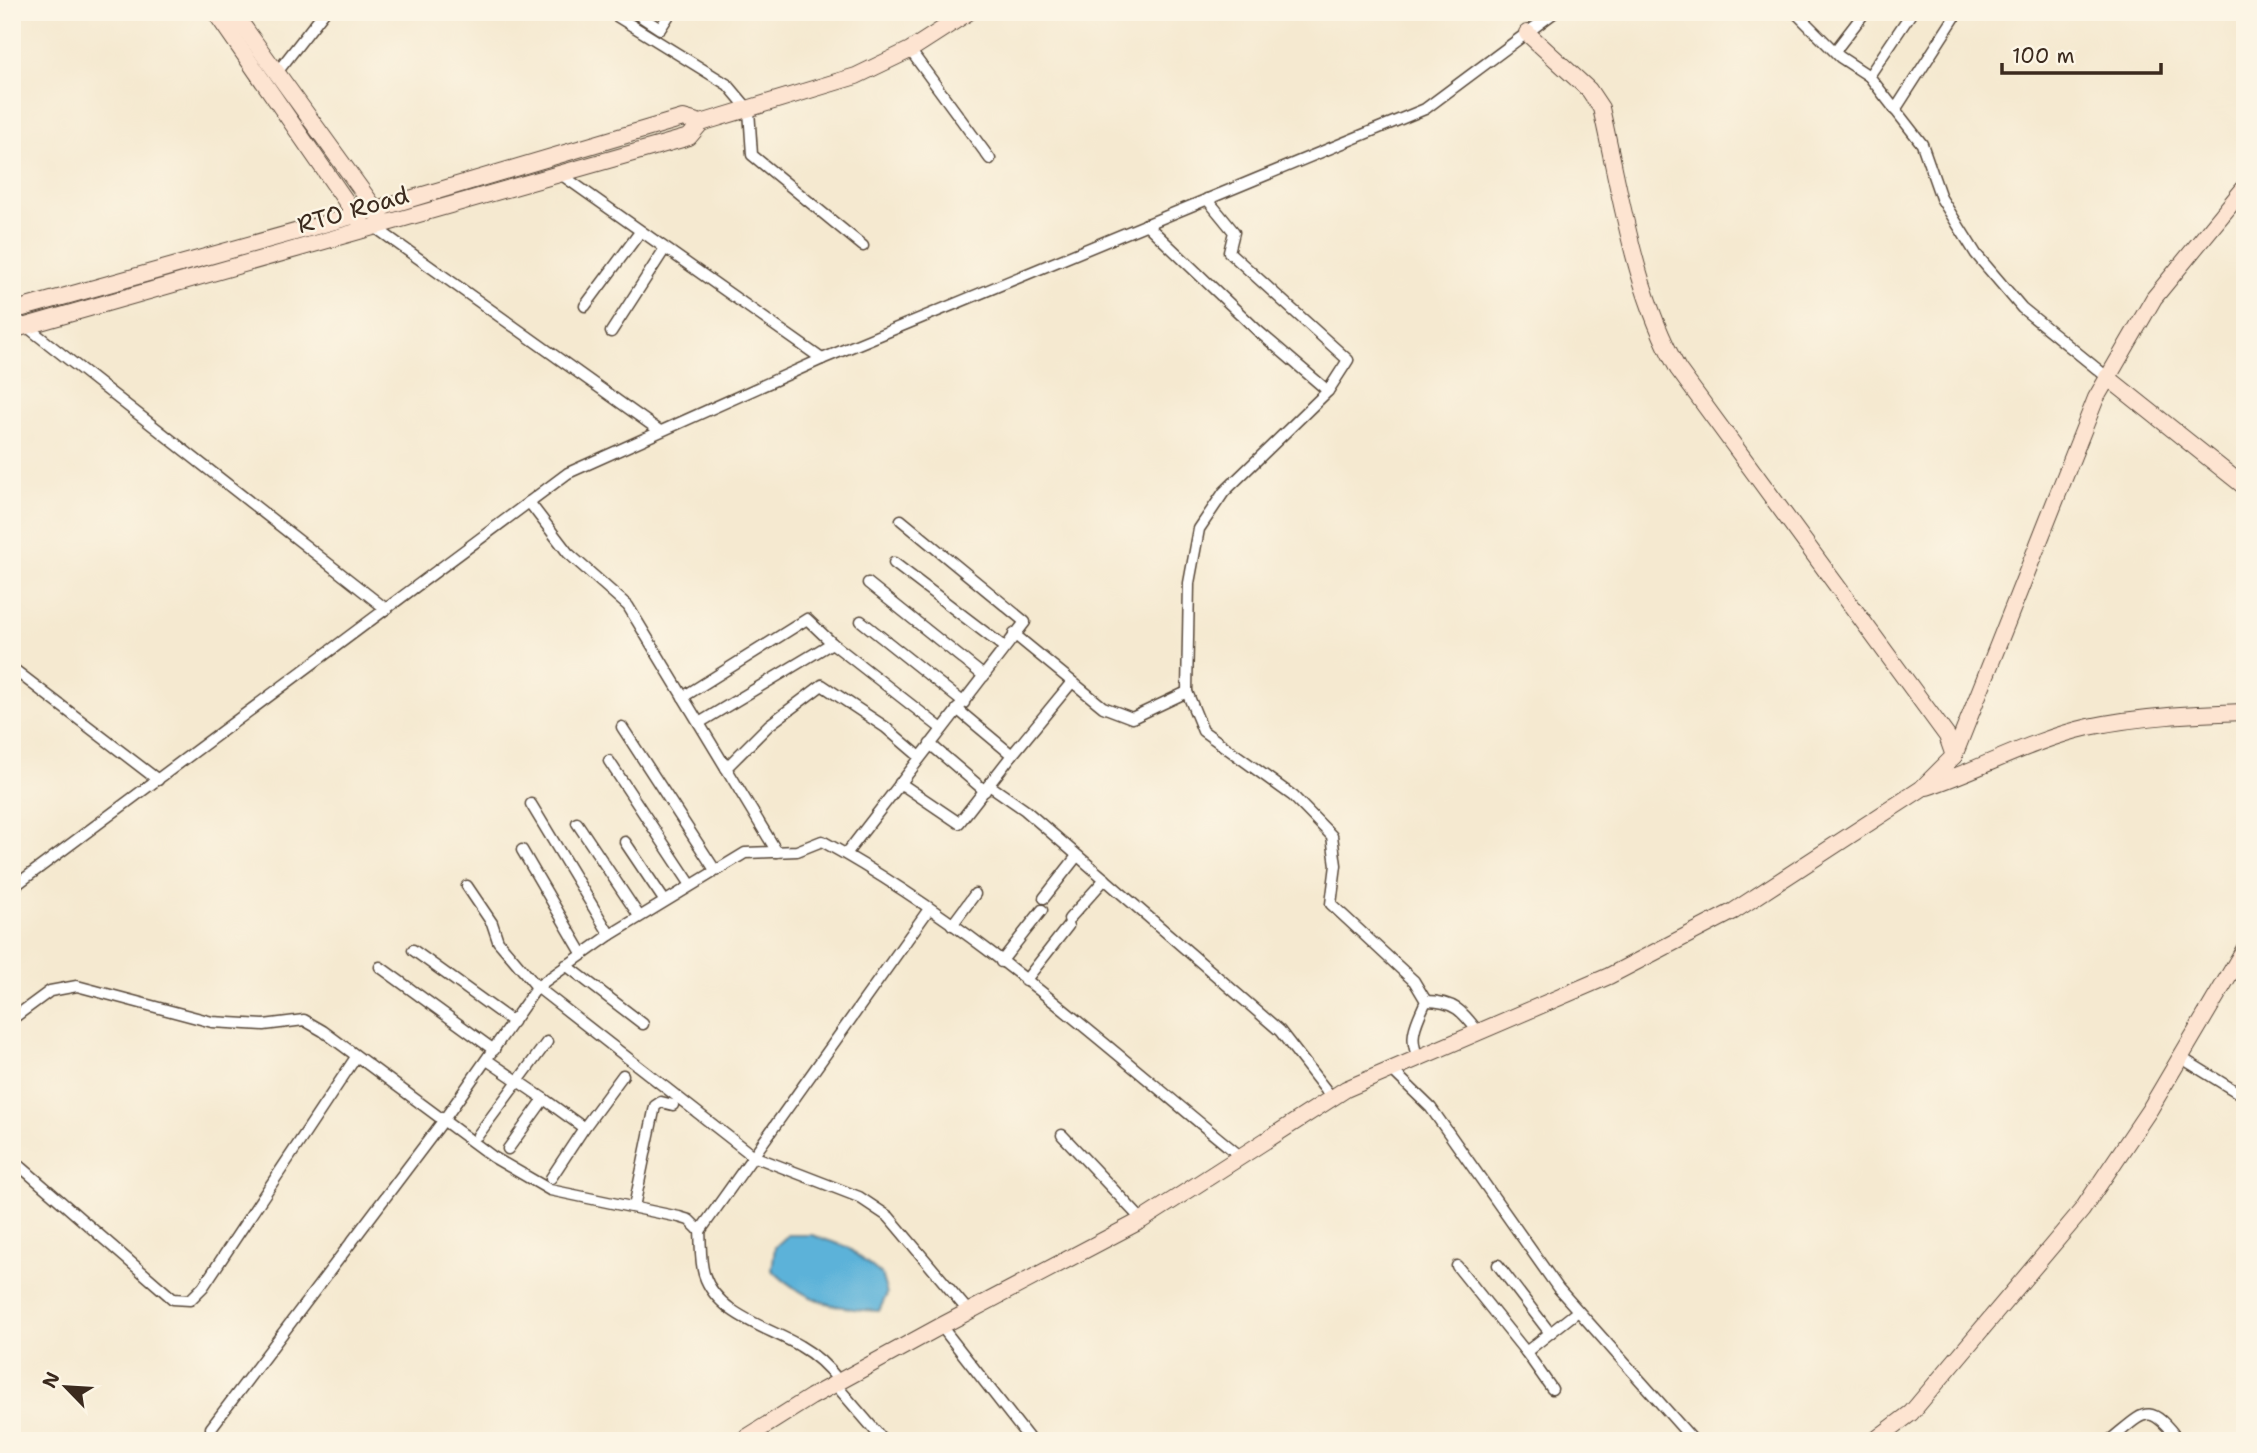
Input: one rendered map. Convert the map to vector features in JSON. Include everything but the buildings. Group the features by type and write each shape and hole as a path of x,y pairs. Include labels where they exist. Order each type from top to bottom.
{"street":[{"path":"215,12 375,209 377,228"},
{"path":"233,12 271,80 356,215 660,432"},
{"path":"271,80 324,12"},
{"path":"610,12 728,85 749,110 752,155 863,246"},
{"path":"635,12 660,29 671,12"},
{"name":"RTO Road","path":"12,313 683,118 701,123 749,110 856,76 910,50 969,12"},
{"path":"12,888 568,473 822,359 1425,109 1555,12"},
{"path":"1795,12 1835,51 1869,76 1922,144 1941,198 1976,254 2022,308 2245,487"},
{"path":"1835,51 1865,12"},
{"path":"1869,76 1912,12"},
{"path":"1895,110 1958,12"},
{"path":"1527,33 1589,90 1601,108 1637,263 1663,342 1678,369 1947,736 1954,757"},
{"path":"910,50 990,159"},
{"name":"RTO Road","path":"19,328 690,137 701,123"},
{"path":"559,173 664,250 822,359"},
{"path":"475,180 479,197"},
{"path":"740,1441 837,1383 1142,1220 1332,1098 1609,976 1734,911 1921,789 1954,757 2107,377 2154,298 2245,187"},
{"path":"1207,199 1234,232 1229,252 1348,359 1328,391 1224,492 1199,529 1189,583 1187,692 1203,731 1293,796 1332,836 1336,865 1331,904 1414,981 1426,1001"},
{"path":"1146,224 1258,331 1328,391"},
{"path":"585,306 639,232"},
{"path":"611,332 664,250"},
{"path":"12,313 19,328 386,609"},
{"path":"529,502 568,552 628,606 776,852"},
{"path":"846,854 1025,622 901,520"},
{"path":"894,563 1004,646"},
{"path":"868,583 984,676"},
{"path":"683,697 807,619 832,643 942,729"},
{"path":"861,621 961,706 1013,755"},
{"path":"1014,635 1103,707 1132,718 1187,692"},
{"path":"699,723 832,643"},
{"path":"12,668 158,780"},
{"path":"900,783 959,823 1072,682"},
{"path":"726,768 769,725 822,685 885,727 920,757"},
{"path":"1921,789 1962,775 2022,748 2088,727 2146,718 2245,712"},
{"path":"622,727 715,870"},
{"path":"930,744 987,788 1025,810 1280,1031 1332,1098"},
{"path":"609,761 691,885"},
{"path":"531,804 610,935"},
{"path":"576,822 639,916"},
{"path":"211,1428 443,1121 537,987 639,916 745,853 797,851 822,841 846,854 929,909 1001,962 1240,1156"},
{"path":"625,842 664,900"},
{"path":"522,850 582,954"},
{"path":"1001,962 1077,856"},
{"path":"1025,981 1105,879"},
{"path":"467,886 492,923 498,941 537,987 753,1156 859,1196 889,1217 969,1312"},
{"path":"951,925 975,894"},
{"path":"699,1231 929,909"},
{"path":"1874,1441 1911,1413 2082,1210 2150,1109 2180,1057 2238,974 2245,948"},
{"path":"413,950 513,1022"},
{"path":"566,965 643,1024"},
{"path":"380,967 494,1050"},
{"path":"12,1019 50,991 77,986 212,1022 264,1025 304,1020 443,1121 533,1182 550,1190 689,1220 699,1231 704,1275 726,1305 762,1330 801,1346 828,1366 837,1383 884,1441"},
{"path":"1426,1001 1445,1001 1464,1014 1479,1033"},
{"path":"1419,1058 1413,1048 1414,1027 1426,1001"},
{"path":"478,1135 547,1042"},
{"path":"12,1159 173,1299 190,1300 356,1057"},
{"path":"2180,1057 2245,1097"},
{"path":"487,1060 584,1128"},
{"path":"1392,1070 1431,1108 1558,1288 1694,1441"},
{"path":"551,1178 623,1075"},
{"path":"508,1149 544,1099"},
{"path":"634,1207 655,1106 661,1102 673,1105"},
{"path":"1062,1135 1142,1220"},
{"path":"1498,1265 1550,1333"},
{"path":"1457,1266 1552,1389"},
{"path":"1526,1352 1578,1311"},
{"path":"941,1326 1031,1441"},
{"path":"2109,1441 2137,1419 2151,1413 2160,1415 2179,1441"}],"water":[{"path":"788,1235 812,1235 847,1247 881,1274 887,1294 879,1311 848,1308 821,1301 796,1289 772,1270 775,1247"}]}
